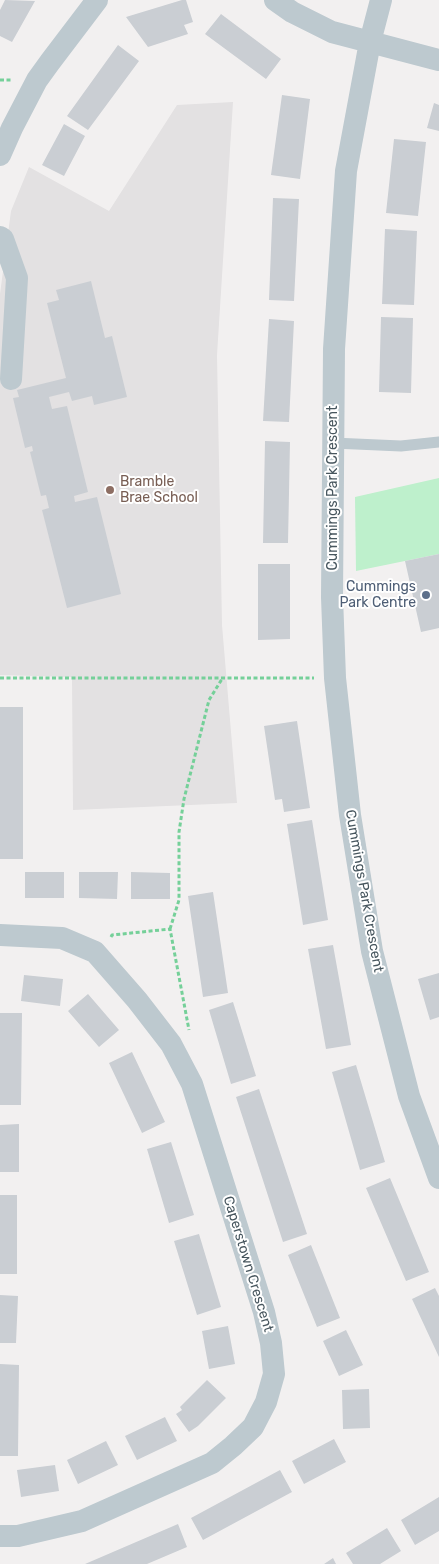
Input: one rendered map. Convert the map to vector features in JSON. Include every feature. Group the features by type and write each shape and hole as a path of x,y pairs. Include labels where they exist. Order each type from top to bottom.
{"street":[{"path":"0,155 38,80 98,0"},
{"path":"275,0 292,12 332,32 439,60"},
{"name":"Cummings Park Crescent","path":"381,0 370,42 346,171 334,348 332,597 335,678 350,815 372,951 409,1096 439,1178"},
{"path":"0,237 3,239 17,278 11,379"},
{"name":"Caperstown Crescent","path":"0,936 62,938 95,952 137,1000 171,1044 192,1084 264,1312 271,1343 274,1374 266,1402 253,1427 212,1463 82,1521 18,1536 0,1536"}],"lane":[{"path":"332,443 401,446 439,442"}],"path":[{"path":"0,678 335,678"},
{"path":"171,1044 190,1029 170,929 179,900 179,832 184,798 209,700 223,678"},
{"path":"95,952 112,935 170,929"}],"shaded area":[{"name":"Bramble Brae School","path":"233,102 217,355 222,625 237,803 73,810 72,677 0,675 0,294 11,211 29,167 109,211 177,105"}],"green space":[{"path":"439,478 439,554 356,571 355,497"}],"building":[{"path":"5,0 35,1 12,42 0,36 0,10"},
{"path":"186,0 193,22 184,25 188,34 148,47 126,17"},
{"path":"221,14 281,59 266,79 205,34"},
{"path":"118,45 139,61 88,130 67,116"},
{"path":"282,95 310,99 300,179 271,175"},
{"path":"434,103 439,105 439,131 427,128"},
{"path":"64,124 85,136 64,176 42,165"},
{"path":"394,139 426,142 418,216 386,213"},
{"path":"273,198 299,199 294,301 269,300"},
{"path":"385,229 417,231 414,305 382,304"},
{"path":"91,281 105,338 112,336 127,397 94,405 92,396 72,401 69,392 49,397 52,409 67,406 88,492 74,496 75,502 97,497 121,594 67,608 42,510 49,508 46,495 41,496 30,452 33,451 32,446 25,448 13,398 19,397 17,390 66,378 47,303 59,300 56,290"},
{"path":"381,317 413,318 411,393 379,392"},
{"path":"269,319 294,321 289,422 263,421"},
{"path":"265,441 290,442 288,543 263,543"},
{"name":"Cummings Park Centre","path":"439,554 439,628 421,632 405,561"},
{"path":"258,564 290,564 290,639 258,640"},
{"path":"0,707 23,707 23,859 0,859"},
{"path":"297,721 310,808 284,812 282,799 275,800 264,726"},
{"path":"312,820 328,920 303,925 287,824"},
{"path":"25,872 64,872 64,898 25,898"},
{"path":"79,872 118,872 117,899 79,898"},
{"path":"131,872 170,873 170,899 131,899"},
{"path":"213,892 228,993 203,997 188,896"},
{"path":"333,945 351,1045 326,1049 308,949"},
{"path":"439,973 439,1017 430,1020 418,979"},
{"path":"24,975 63,979 60,1006 21,1001"},
{"path":"88,994 119,1030 99,1047 68,1011"},
{"path":"233,1002 256,1076 231,1084 209,1010"},
{"path":"0,1013 22,1013 21,1105 0,1105"},
{"path":"132,1052 165,1122 142,1133 109,1063"},
{"path":"356,1065 385,1162 360,1170 332,1072"},
{"path":"259,1089 307,1234 283,1242 236,1097"},
{"path":"19,1124 19,1172 0,1172 0,1125"},
{"path":"171,1142 194,1215 169,1223 147,1149"},
{"path":"390,1178 429,1272 406,1281 366,1188"},
{"path":"0,1195 17,1195 17,1274 0,1274"},
{"path":"199,1234 221,1307 197,1315 174,1241"},
{"path":"311,1245 340,1318 317,1327 288,1255"},
{"path":"435,1288 439,1296 439,1357 412,1299"},
{"path":"0,1295 18,1296 16,1343 0,1343"},
{"path":"228,1326 235,1364 209,1369 202,1331"},
{"path":"346,1330 363,1365 339,1376 323,1341"},
{"path":"0,1364 19,1365 18,1456 0,1456"},
{"path":"207,1380 226,1398 198,1426 189,1432 176,1414 182,1410 180,1407"},
{"path":"369,1389 370,1428 343,1429 342,1390"},
{"path":"165,1417 177,1441 137,1460 125,1436"},
{"path":"334,1439 346,1462 304,1484 292,1461"},
{"path":"106,1441 118,1465 78,1484 67,1460"},
{"path":"55,1465 59,1491 21,1497 17,1470"},
{"path":"280,1470 292,1492 203,1540 191,1518"},
{"path":"439,1497 439,1531 415,1545 401,1520"},
{"path":"178,1524 187,1547 147,1564 85,1564"},
{"path":"387,1528 401,1551 380,1564 353,1564 346,1553"},
{"path":"333,1558 336,1564 324,1564"}],"place":[{"name":"Bramble Brae School","path":"110,490"},
{"name":"Cummings Park Centre","path":"426,595"}]}
